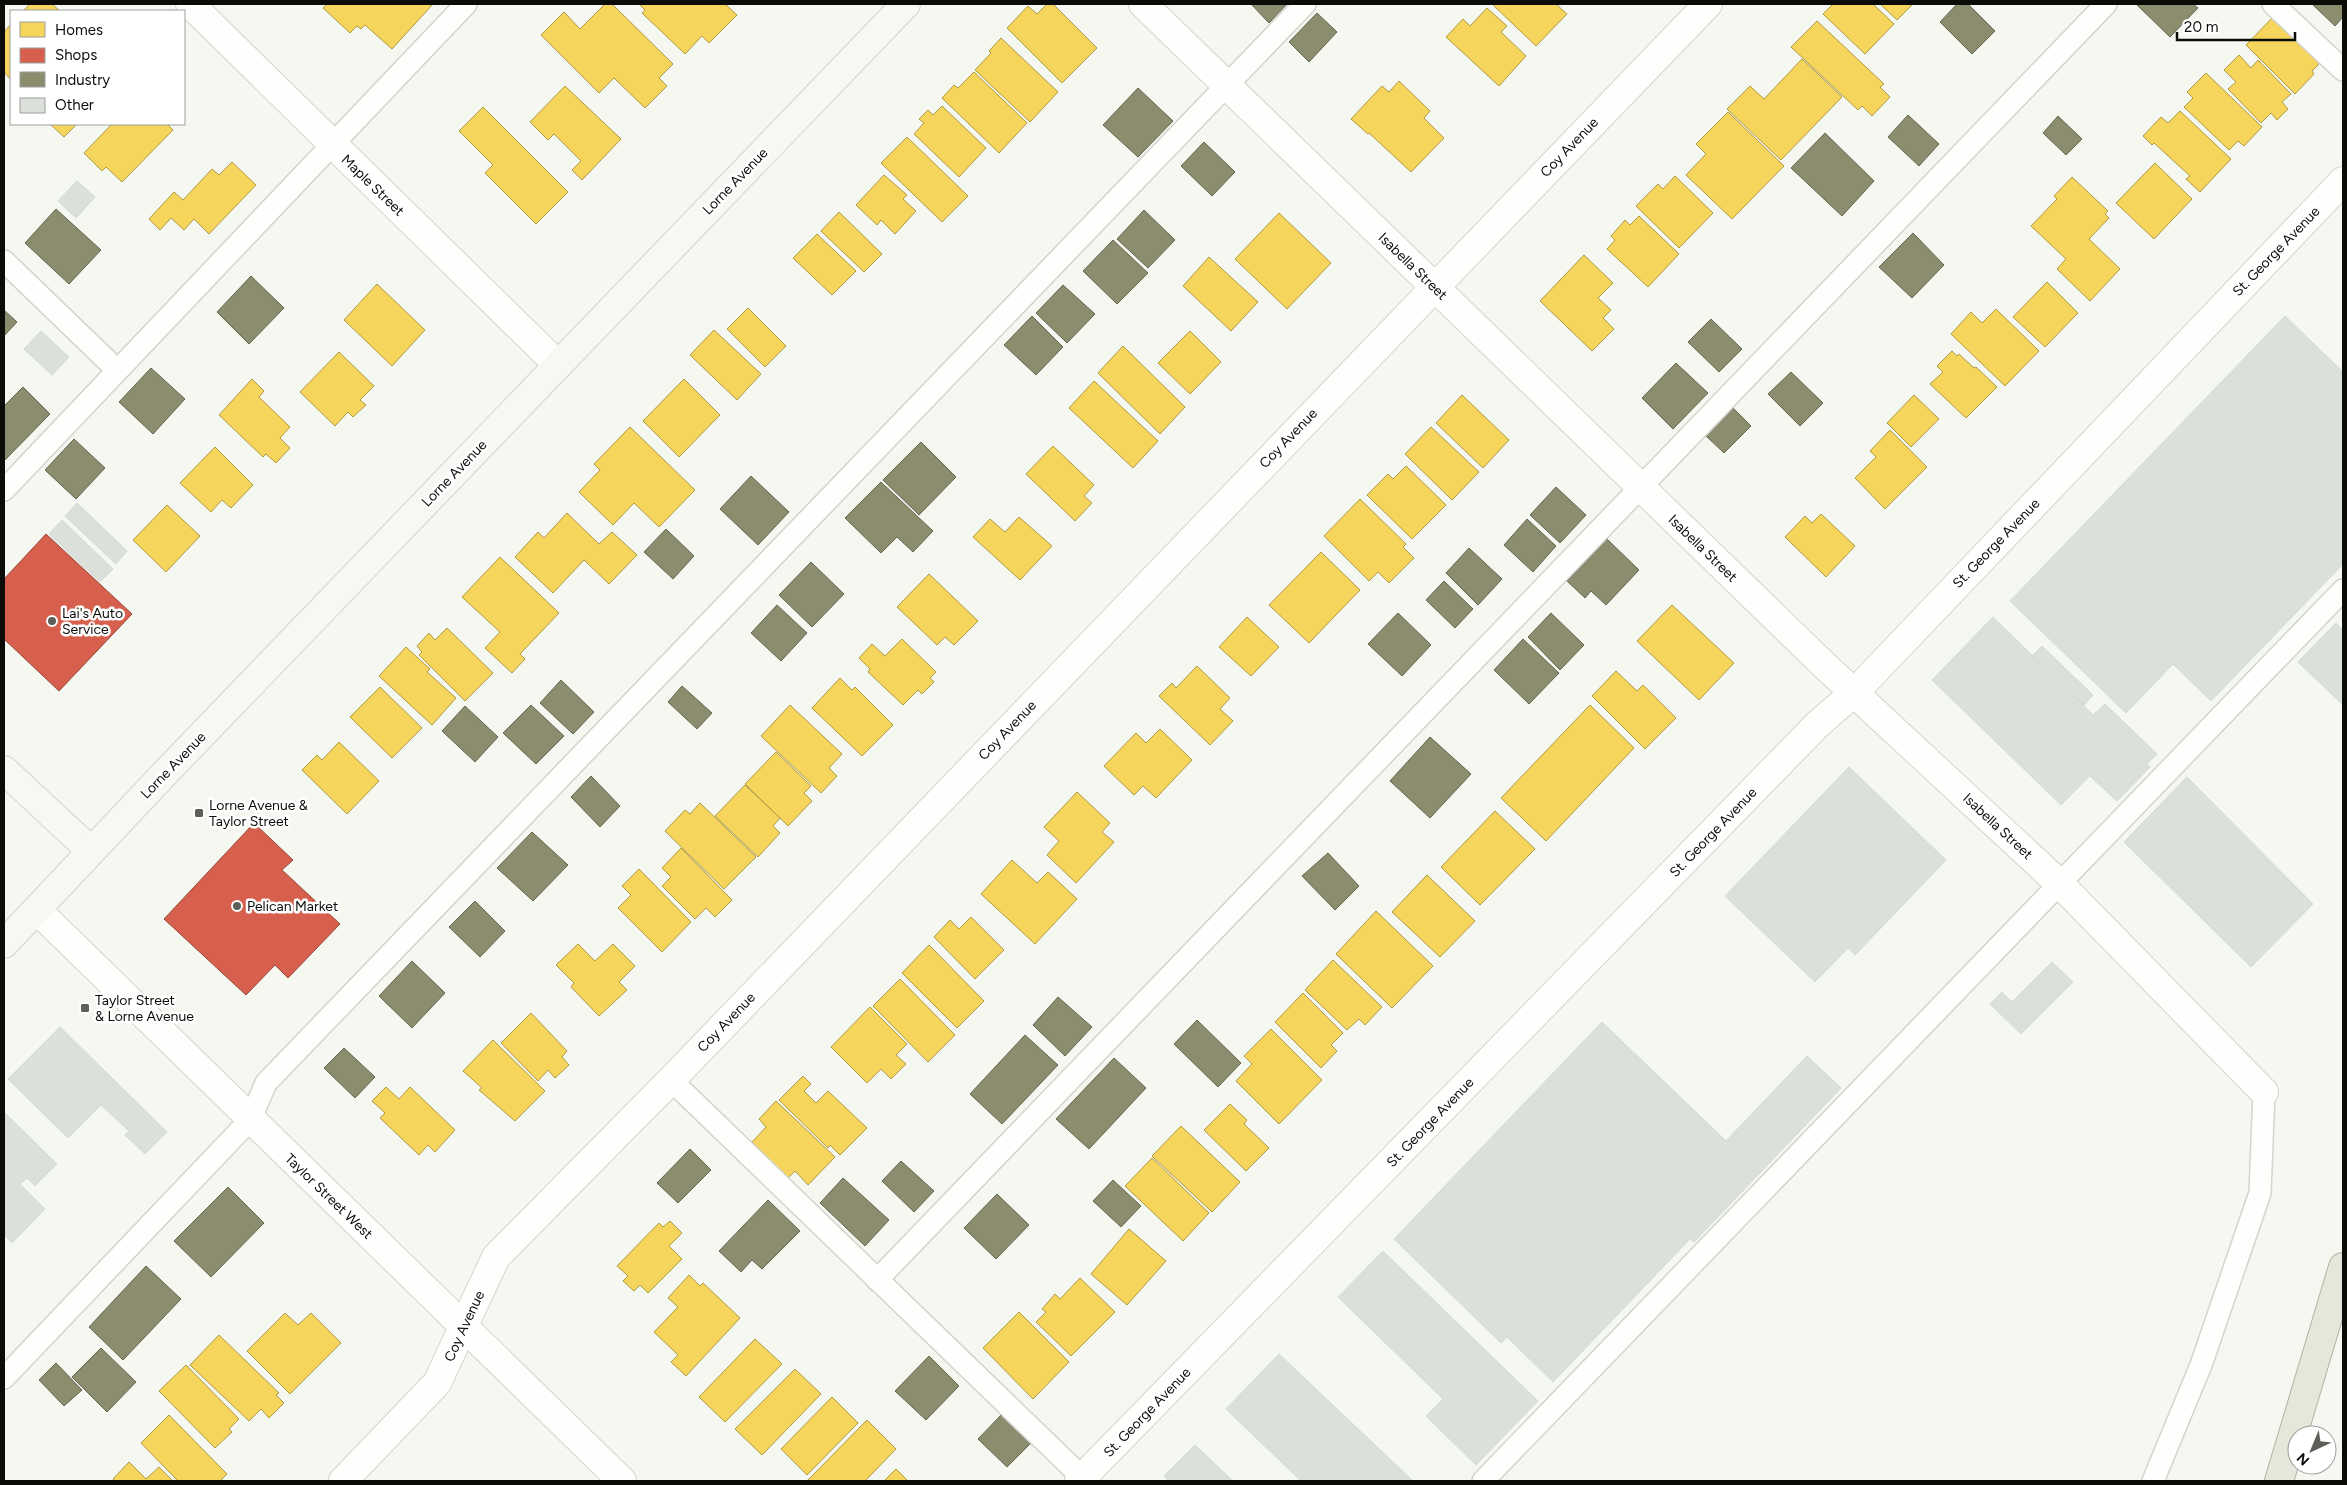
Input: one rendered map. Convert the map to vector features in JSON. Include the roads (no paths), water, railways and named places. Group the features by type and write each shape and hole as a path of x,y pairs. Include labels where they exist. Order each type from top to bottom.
{"highway":[{"path":"2279,1481 2343,1267"}],"main road":[{"name":"Lorne Avenue","path":"4,944 91,851 906,4"},
{"path":"4,770 91,851"}],"street":[{"name":"Maple Street","path":"190,4 558,365"},
{"name":"Isabella Street","path":"1143,4 1640,488 1854,692 2061,885 2264,1092"},
{"name":"Coy Avenue","path":"343,1481 437,1383 465,1327 496,1257 671,1080 1708,4"},
{"name":"St. George Avenue","path":"1082,1480 1818,724 1854,692 2343,181"},
{"name":"Taylor Street West","path":"37,910 250,1120 622,1481"}],"lane":[{"path":"4,490 466,4"},
{"path":"4,1378 250,1120 266,1083 1305,4"},
{"path":"877,1280 2106,4"},
{"path":"2273,4 2343,70"},
{"path":"4,261 117,370"},
{"path":"1483,1481 2061,885 2086,855 2343,590"},
{"path":"671,1080 1082,1480"},
{"path":"2152,1481 2201,1365 2260,1193 2264,1092"}],"place":[{"name":"Lai's Auto Service","path":"52,621"},
{"name":"Lorne Avenue & Taylor Street","path":"199,813"},
{"name":"Pelican Market","path":"237,906"},
{"name":"Taylor Street & Lorne Avenue","path":"85,1008"}]}
